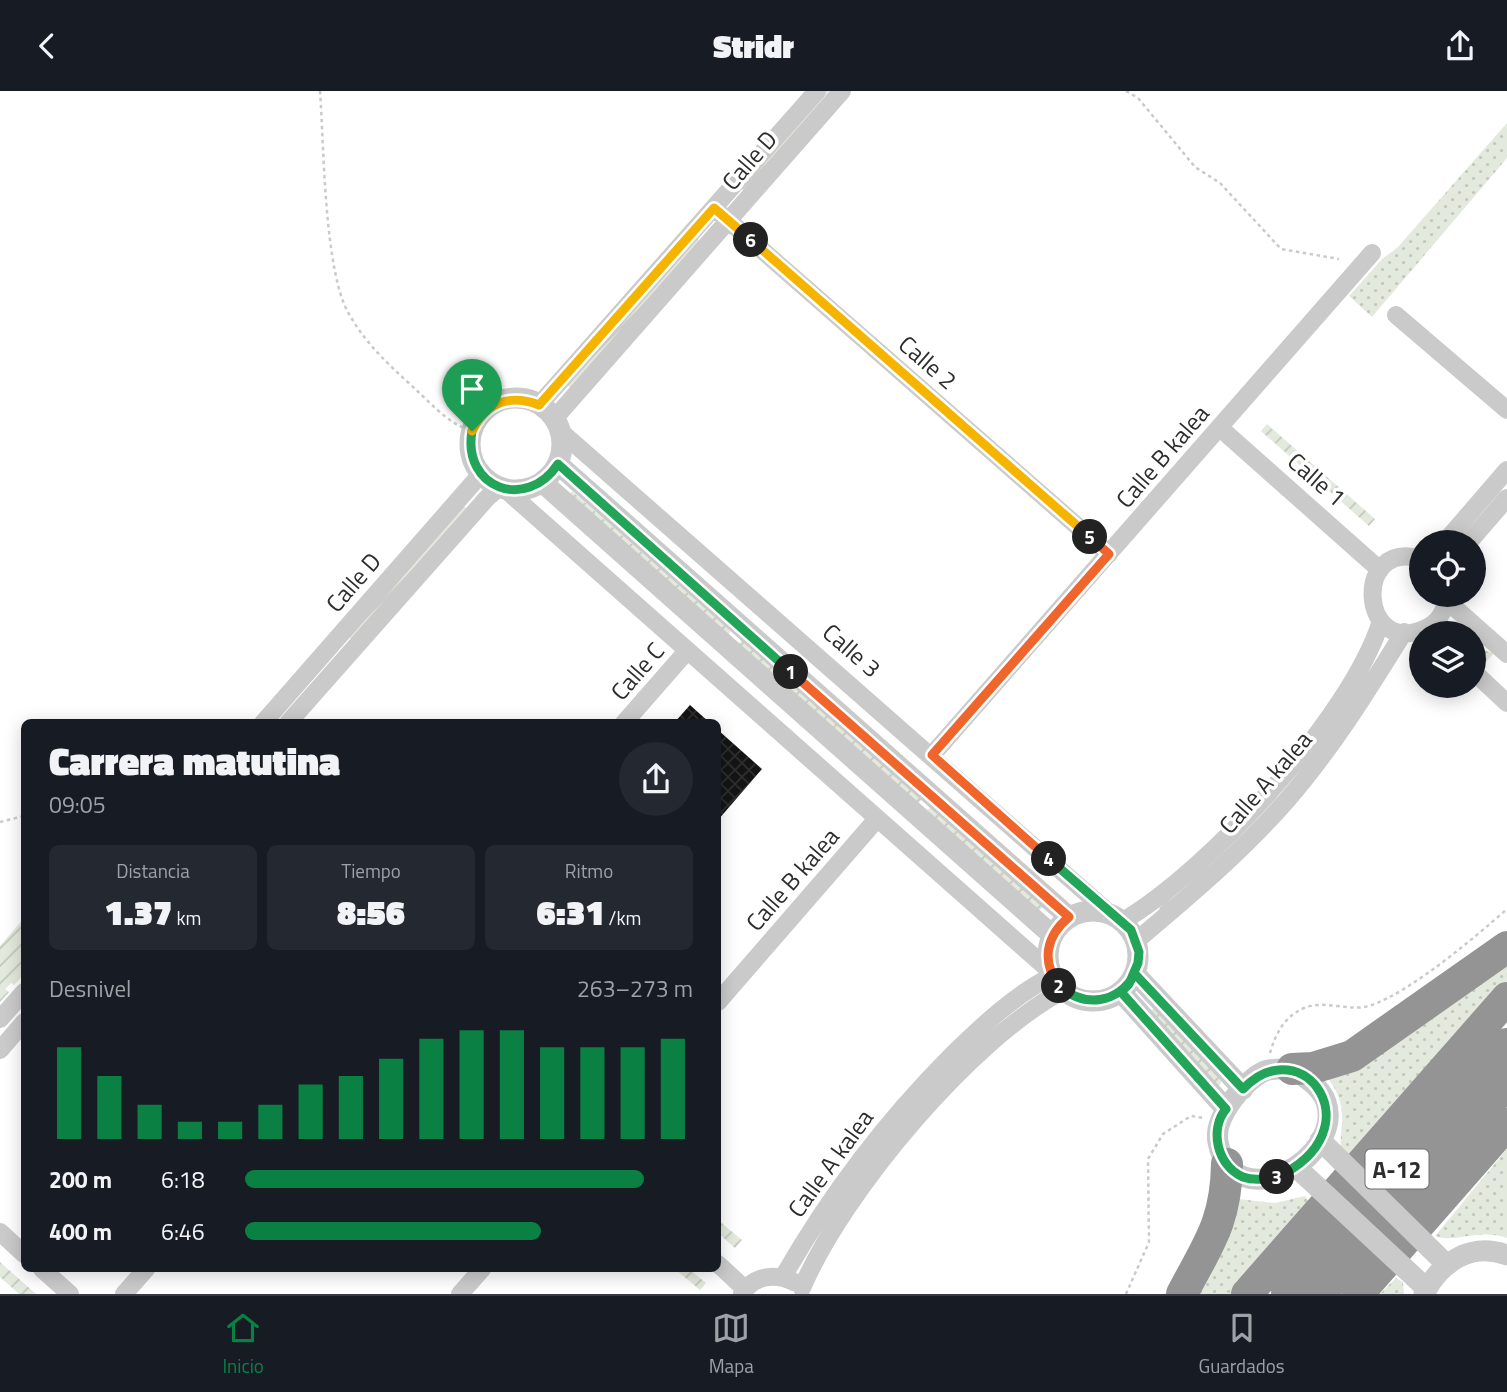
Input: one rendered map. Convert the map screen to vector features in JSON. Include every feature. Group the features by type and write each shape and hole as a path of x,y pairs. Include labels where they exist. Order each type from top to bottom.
{"highway":[{"path":"1280,1070 1313,1068 1352,1056 1507,947"},
{"path":"1247,1294 1507,998"},
{"name":"A-12","path":"1287,1294 1507,1044"},
{"name":"A-12","path":"1321,1294 1507,1083"},
{"path":"1358,1294 1507,1124"},
{"path":"1182,1294 1215,1233 1226,1199 1227,1164"}],"street":[{"name":"Calle D","path":"551,418 714,208 817,91"},
{"name":"Calle D","path":"551,418 842,91"},
{"name":"Calle 2","path":"714,208 1109,554"},
{"name":"Calle B kalea","path":"932,755 1372,253"},
{"path":"1396,315 1507,409"},
{"path":"502,488 518,490 542,482 558,464 561,453 551,418 513,399 499,402 478,419 472,431 471,453 481,474 502,488 1055,979 1083,1000 1096,1001 1121,992 1135,974 1139,952 1136,941 1115,917 1081,912 1069,917 1052,935 1047,959 1055,979"},
{"name":"Calle 3","path":"551,418 1115,917"},
{"name":"Calle 1","path":"1220,428 1380,570"},
{"path":"558,464 1069,917"},
{"path":"1455,530 1507,470"},
{"name":"Calle D","path":"267,719 481,474"},
{"path":"542,482 1052,935"},
{"name":"Calle D","path":"292,719 482,503 502,488"},
{"path":"1479,530 1507,498"},
{"path":"1409,558 1401,557 1380,570 1374,579 1371,601 1381,621 1409,631"},
{"path":"1457,607 1507,654"},
{"name":"Calle A kalea","path":"1115,917 1149,905 1210,853 1274,787 1354,678 1373,646 1381,621"},
{"name":"Calle A kalea","path":"1136,941 1209,879 1288,799 1409,640"},
{"name":"Calle C","path":"628,719 687,651"},
{"path":"1486,683 1507,703"},
{"name":"Calle B kalea","path":"721,999 876,820"},
{"path":"1135,974 1243,1089"},
{"name":"Calle A kalea","path":"783,1277 842,1184 877,1135 914,1094 970,1037 1030,987 1055,979"},
{"name":"Calle A kalea","path":"804,1291 820,1252 867,1180 940,1093 1055,979"},
{"path":"1121,992 1222,1114"},
{"path":"0,1019 21,995"},
{"path":"0,1050 21,1026"},
{"path":"1280,1070 1312,1082 1326,1102 1328,1123 1320,1140 1296,1167 1278,1177 1261,1180 1243,1177 1227,1164 1217,1138 1222,1114 1255,1076 1280,1070"},
{"path":"1320,1140 1447,1265"},
{"path":"1296,1167 1425,1291 1447,1265 1467,1251 1490,1248 1507,1255"},
{"path":"0,1232 21,1251"},
{"path":"721,1267 743,1291 762,1277 783,1277 804,1291"},
{"path":"44,1272 70,1294"},
{"path":"124,1294 143,1272"},
{"path":"460,1294 479,1272"}],"path":[{"path":"320,91 332,244 337,279 347,312 370,347 393,369 458,427 472,431"},
{"path":"1126,91 1138,98 1195,167 1220,183 1281,249 1339,259"},
{"path":"0,822 21,817"},
{"path":"1280,1070 1273,1043 1281,1024 1293,1015 1307,1006 1370,1006 1393,995 1507,909"},
{"path":"1126,1294 1149,1242 1148,1159 1163,1134 1180,1122 1191,1116 1222,1114"}],"shaded area":[{"path":"825,91 832,91 745,192 741,188"},
{"path":"1507,123 1507,158 1372,317 1349,296 1382,259 1397,248"},
{"path":"697,238 700,241 570,388 567,385"},
{"path":"1267,424 1375,519 1369,526 1261,431"},
{"path":"572,491 731,631 726,637 567,497"},
{"path":"463,505 466,508 351,639 348,636"},
{"path":"742,640 922,799 917,805 736,646"},
{"path":"1486,651 1494,653 1486,662"},
{"path":"1275,795 1278,798 1237,843 1161,911 1159,908"},
{"path":"931,807 1043,907 1039,911 926,812"},
{"path":"21,922 21,977 5,989 9,992 0,1002 0,946"},
{"path":"1507,960 1507,983 1344,1160 1341,1105 1328,1078"},
{"path":"1156,1006 1221,1081 1220,1085 1215,1085 1151,1011"},
{"path":"1507,1149 1507,1238 1496,1235 1450,1238 1435,1236"},
{"path":"1305,1196 1309,1201 1240,1294 1193,1294 1237,1213 1238,1199 1275,1203"},
{"path":"721,1222 742,1240 735,1248 721,1236"},
{"path":"0,1262 36,1294 19,1294 0,1277"},
{"path":"679,1272 693,1272 706,1283 700,1290"},
{"path":"1396,1278 1403,1282 1404,1294 1380,1294"}],"building":[{"path":"690,705 706,719 678,719"},
{"path":"721,733 762,769 721,817"}],"route":[{"path":"472,431 470,442 474,464 489,482 505,489 530,488 542,482 558,464 1069,917 1059,925 1048,947 1050,971 1060,987 1083,1000 1096,1001 1121,992 1135,974 1243,1089 1255,1076 1268,1070 1292,1069 1312,1082 1326,1102 1328,1123 1320,1140 1296,1167 1278,1177 1261,1180 1243,1177 1227,1164 1217,1138 1218,1118 1226,1109 1121,992 1129,984 1135,974 1138,963 1139,952 1131,930 932,755 1109,554 714,208 539,405 513,399 499,402 478,419 472,431"}]}
